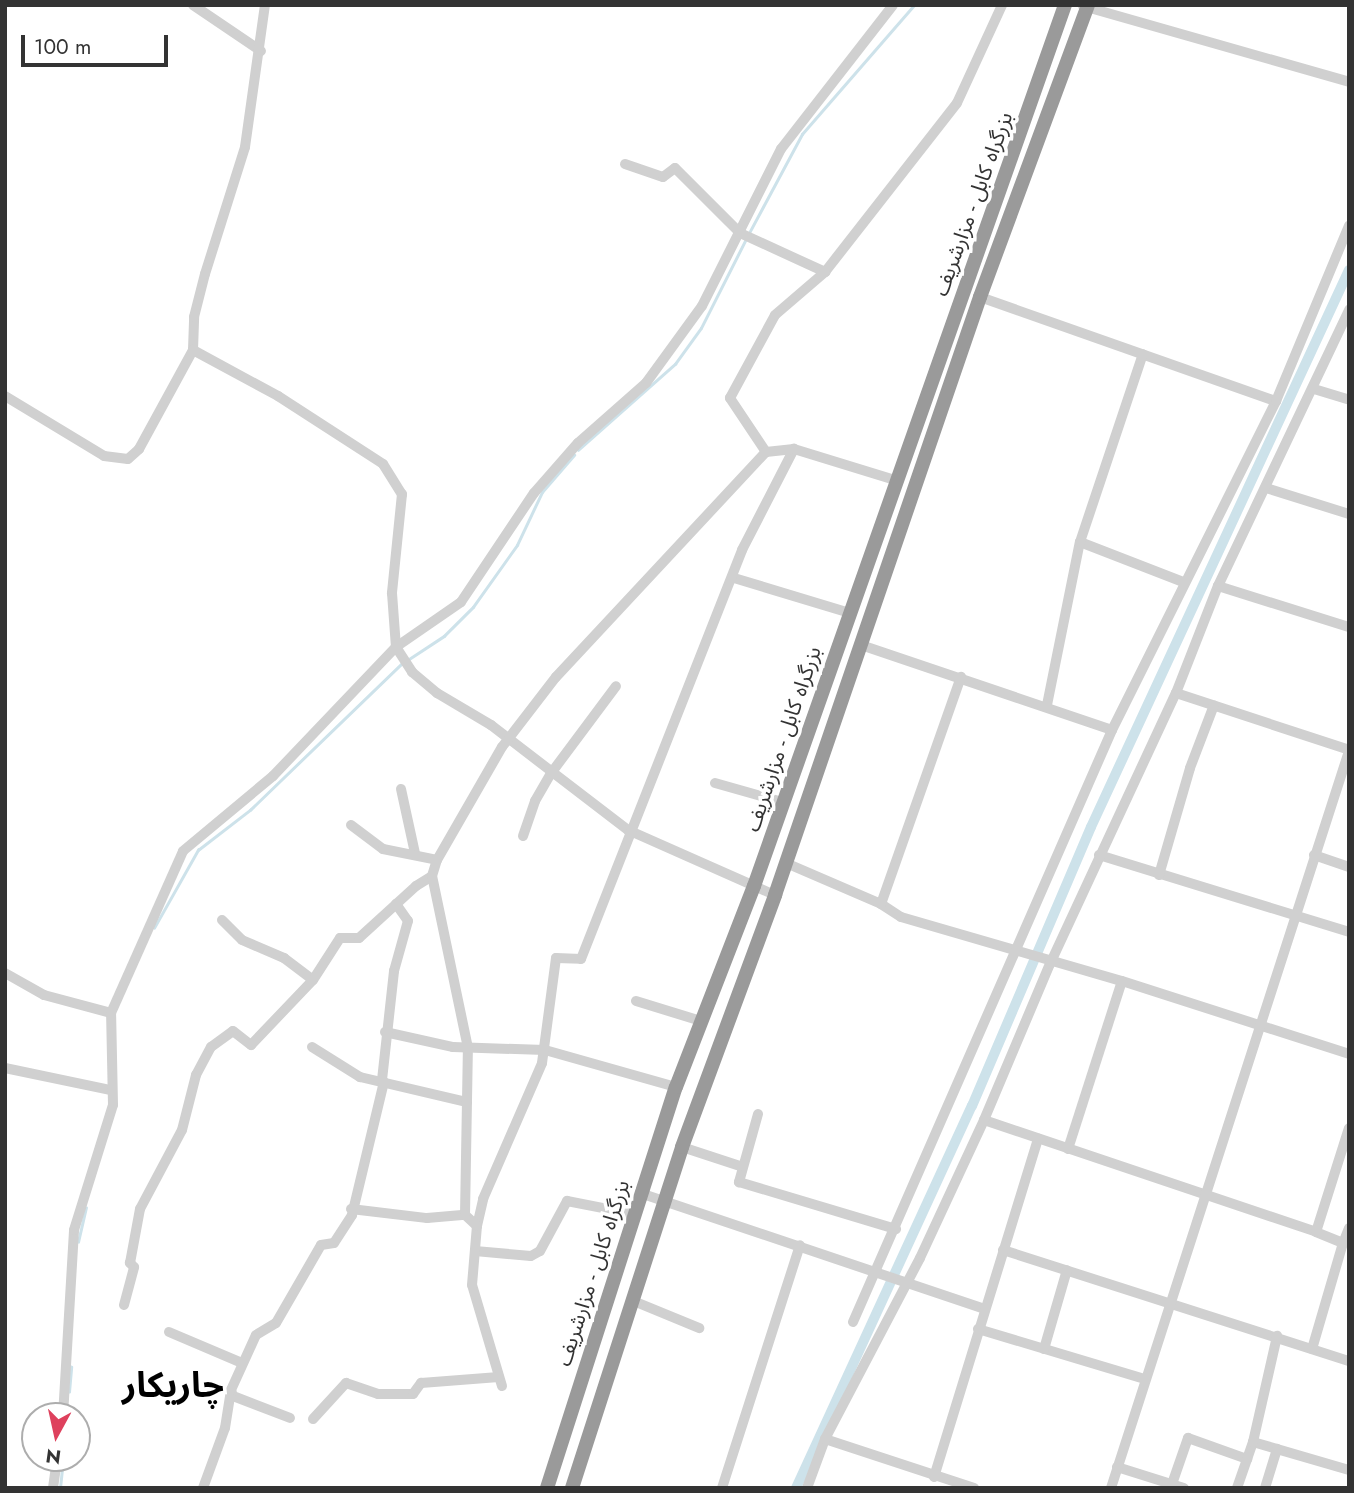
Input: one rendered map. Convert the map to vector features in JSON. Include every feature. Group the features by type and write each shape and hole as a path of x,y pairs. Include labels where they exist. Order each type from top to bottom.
{"highway":[{"name":"بزرگراه کابل - مزارشریف","path":"547,1488 676,1087 754,886 1065,5"},
{"name":"بزرگراه کابل - مزارشریف","path":"572,1488 682,1147 775,895 980,297 1086,6"}],"street":[{"path":"192,5 261,51"},
{"path":"5,396 104,456 128,458 139,449 193,350 194,317 245,147 261,51 265,5"},
{"path":"64,1402 75,1230 113,1105 110,1090 111,1013 183,851 273,776 396,647 461,602 534,493 578,443 646,383 686,331 746,235 781,149 893,5"},
{"path":"766,452 730,398 775,315 825,272 957,103 1002,5"},
{"path":"1086,6 1349,82"},
{"path":"625,164 663,177 675,168 746,235 825,272"},
{"path":"853,1322 880,1274 896,1229 1023,955 1112,730 1182,582 1276,401 1349,226"},
{"path":"980,297 1276,401"},
{"path":"807,1488 825,1439 901,1282 984,1121 1045,962 1176,693 1218,586 1314,389 1349,310"},
{"path":"193,350 290,404 383,464 394,480 402,494 392,593 396,647 404,655 412,672 628,830 775,895"},
{"path":"1047,705 1080,542 1143,354"},
{"path":"1314,389 1349,400"},
{"path":"465,1215 468,1048 432,876 437,860 508,740 556,677 766,452 794,449 898,481"},
{"path":"313,1419 346,1383 378,1394 413,1394 421,1383 500,1382 472,1285 477,1226 482,1199 524,1111 545,1050 556,958 580,959 628,830 734,578 742,550 794,449"},
{"path":"1266,488 1349,514"},
{"path":"1080,542 1182,582"},
{"path":"734,578 850,613"},
{"path":"1218,586 1349,627"},
{"path":"860,645 1047,705 1112,730"},
{"path":"881,904 961,677"},
{"path":"523,836 535,801 552,772 616,685"},
{"path":"1111,1488 1203,1193 1349,750 1176,693"},
{"path":"1159,875 1190,768 1214,705"},
{"path":"715,783 782,802"},
{"path":"401,789 415,853"},
{"path":"351,825 383,849 415,853 437,860"},
{"path":"1099,855 1349,932"},
{"path":"1314,855 1349,867"},
{"path":"786,863 881,904 901,917 1045,962 1122,981 1349,1054"},
{"path":"124,1305 134,1267 130,1263 140,1209 182,1130 196,1075 211,1047 233,1031 251,1045 313,980 340,938 359,938 432,876"},
{"path":"203,1488 225,1428 231,1390 256,1335 276,1324 321,1245 334,1243 352,1215 351,1209 383,1081 394,971 408,921 396,904"},
{"path":"222,920 242,940 284,958 313,980"},
{"path":"5,973 44,995 111,1013"},
{"path":"1068,1149 1122,981"},
{"path":"636,1001 701,1021"},
{"path":"386,1032 468,1048 545,1050 676,1087"},
{"path":"312,1047 360,1077 467,1102"},
{"path":"5,1069 110,1090"},
{"path":"758,1114 740,1166 738,1177 744,1184 896,1229"},
{"path":"984,1121 1203,1193 1343,1243"},
{"path":"1316,1232 1349,1128"},
{"path":"934,1477 1038,1139"},
{"path":"682,1147 740,1166"},
{"path":"1336,1166 1349,1170"},
{"path":"640,1193 800,1245 984,1310"},
{"path":"475,1251 531,1256 540,1251 567,1201 633,1214"},
{"path":"351,1209 427,1218 465,1215 477,1226"},
{"path":"1312,1349 1349,1228"},
{"path":"722,1488 800,1245"},
{"path":"1003,1250 1169,1301 1349,1361"},
{"path":"1044,1349 1067,1270"},
{"path":"631,1300 699,1328"},
{"path":"978,1329 1145,1379"},
{"path":"169,1332 242,1363"},
{"path":"1237,1488 1253,1442 1277,1336"},
{"path":"231,1390 233,1396 290,1418"},
{"path":"1172,1484 1188,1438 1247,1458"},
{"path":"825,1439 974,1488"},
{"path":"1253,1442 1349,1470"},
{"path":"1265,1488 1277,1449"},
{"path":"1117,1467 1184,1488"}],"waterway":[{"path":"749,233 802,134 914,5"},
{"path":"578,450 675,364 701,328 746,239"},
{"path":"796,1488 972,1106 1091,827 1349,270"},
{"path":"409,659 444,636 473,607 517,545 542,492 574,455"},
{"path":"154,928 198,850 250,810 403,662"},
{"path":"78,1242 86,1208"},
{"path":"69,1392 71,1367"},
{"path":"60,1488 62,1472"}],"district":[{"name":"چاریکار","path":"173,1385"}]}
